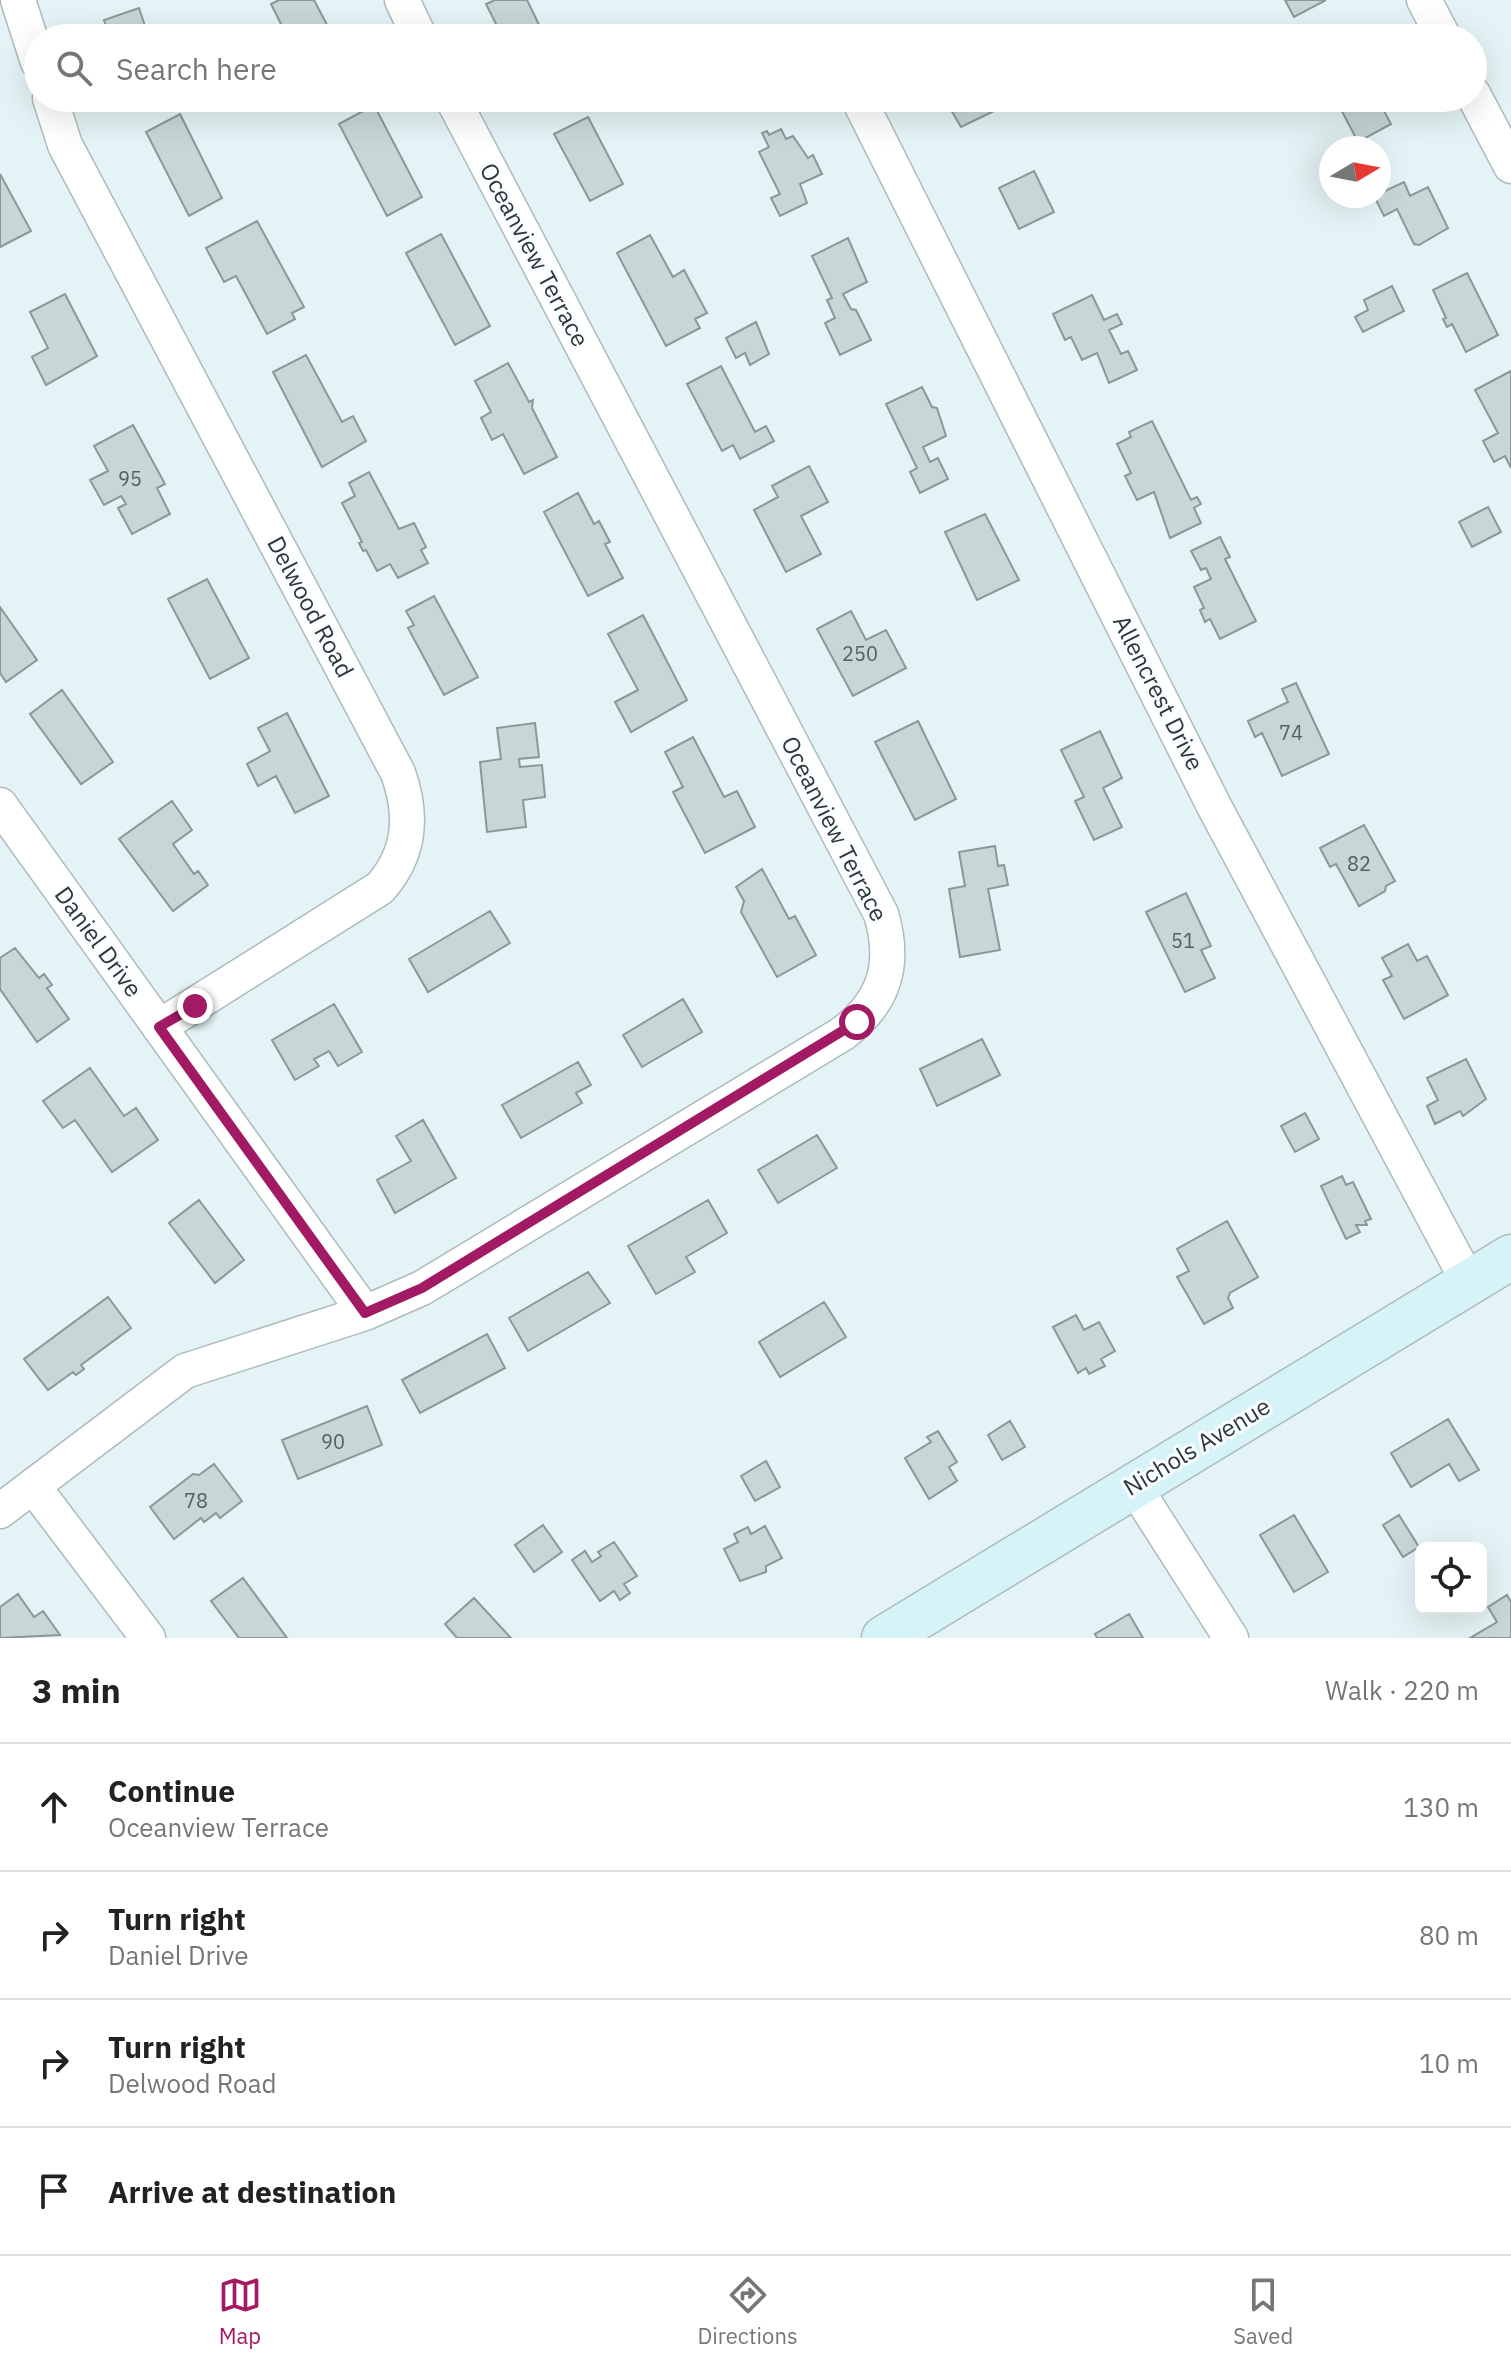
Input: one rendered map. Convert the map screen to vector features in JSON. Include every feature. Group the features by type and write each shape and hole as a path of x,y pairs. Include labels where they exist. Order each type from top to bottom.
{"main road":[{"name":"Nichols Avenue","path":"884,1638 1511,1257"}],"street":[{"path":"18,0 26,24"},
{"path":"402,0 413,24"},
{"path":"1424,0 1437,24"},
{"name":"Delwood Road","path":"54,112 65,145 398,773 408,806 408,831 402,856 380,888 159,1027"},
{"name":"Oceanview Terrace","path":"0,1511 185,1371 365,1313 422,1288 842,1034 879,996 888,965 889,947 881,914 459,112"},
{"name":"Allencrest Drive","path":"865,112 1214,806 1469,1283"},
{"path":"1482,112 1511,166"},
{"name":"Daniel Drive","path":"0,805 365,1313"},
{"path":"33,1486 148,1638"},
{"path":"1134,1486 1231,1638"}],"building":[{"path":"279,0 314,0 327,24 281,24 271,4"},
{"path":"495,0 527,0 539,24 496,24 486,4"},
{"path":"1285,0 1326,0 1294,17"},
{"path":"139,8 144,24 105,24 104,20"},
{"path":"361,112 378,112 422,197 387,216 339,124"},
{"path":"952,112 992,112 961,127"},
{"path":"1342,112 1385,112 1391,124 1369,136 1355,136"},
{"path":"180,114 222,198 189,216 146,132"},
{"path":"588,117 623,184 590,201 554,134"},
{"path":"781,129 786,139 793,136 808,158 813,155 822,174 800,184 807,203 780,216 771,198 780,194 759,152 769,147 762,133 767,131 769,135"},
{"path":"1034,171 1054,212 1019,229 999,188"},
{"path":"0,174 31,231 0,247"},
{"path":"1404,182 1410,196 1428,187 1448,228 1419,245 1414,244 1397,209 1384,216 1380,208 1391,208 1391,188"},
{"path":"257,221 304,307 292,313 295,319 267,334 236,276 224,282 206,248"},
{"path":"441,234 490,326 455,345 406,253"},
{"path":"650,235 673,277 684,270 707,313 695,319 700,328 666,346 617,253"},
{"path":"848,238 867,282 843,294 851,309 856,310 871,340 840,355 825,323 835,318 827,300 832,298 812,256"},
{"path":"1467,273 1498,335 1466,352 1452,324 1447,327 1433,290"},
{"path":"1392,286 1404,311 1363,332 1355,317 1368,310 1364,300"},
{"path":"65,294 97,356 46,385 32,357 48,348 30,312"},
{"path":"1092,295 1104,320 1117,314 1122,324 1109,330 1121,354 1128,351 1137,370 1109,383 1097,353 1082,360 1071,337 1065,340 1053,314"},
{"path":"756,322 769,354 750,365 745,353 736,358 726,338"},
{"path":"306,355 342,422 353,416 366,441 322,467 273,372"},
{"path":"508,363 529,402 533,400 532,408 557,457 524,474 503,434 492,440 481,418 491,412 475,381"},
{"path":"721,366 755,432 766,426 774,441 740,459 733,445 722,451 687,384"},
{"path":"1511,371 1511,468 1505,456 1494,462 1483,441 1498,433 1475,390"},
{"path":"922,387 932,407 937,408 946,436 923,447 930,462 938,458 948,479 920,493 910,472 917,468 886,404"},
{"path":"1152,421 1191,500 1197,497 1201,504 1194,508 1201,523 1170,538 1154,492 1137,500 1125,476 1131,473 1117,444 1131,437 1129,432"},
{"path":"133,425 165,484 157,488 170,514 132,534 118,508 126,504 121,496 104,505 90,480 108,471 94,446"},
{"path":"809,466 828,502 801,516 821,554 786,572 754,510 778,497 772,486"},
{"path":"369,472 399,529 414,523 426,547 421,550 428,563 398,578 390,564 377,571 366,550 363,551 359,543 362,542 342,503 355,496 349,483"},
{"path":"578,493 594,524 599,521 610,542 605,544 623,578 588,596 544,512"},
{"path":"1488,507 1501,532 1472,547 1459,522"},
{"path":"985,514 1019,580 977,600 945,532"},
{"path":"1220,537 1230,557 1225,559 1256,621 1220,639 1210,619 1205,622 1200,610 1204,608 1194,587 1211,579 1206,568 1201,570 1191,551"},
{"path":"207,579 249,658 210,679 168,599"},
{"path":"434,596 478,677 444,695 408,628 414,625 406,611"},
{"path":"0,607 37,660 6,682 0,673"},
{"path":"851,611 866,640 886,630 906,668 853,696 817,629"},
{"path":"643,615 687,700 631,732 615,702 638,690 608,634"},
{"path":"1296,683 1329,754 1282,776 1262,733 1255,737 1248,721 1288,702 1282,689"},
{"path":"62,690 113,762 81,784 30,714"},
{"path":"287,713 329,796 295,813 276,776 258,786 247,764 270,751 258,728"},
{"path":"918,721 956,799 915,820 875,742"},
{"path":"535,723 539,757 519,759 520,767 542,765 545,797 523,800 526,827 487,832 480,762 501,759 497,728"},
{"path":"1100,731 1122,778 1103,788 1122,827 1094,840 1075,801 1084,797 1061,750"},
{"path":"693,737 724,797 737,791 755,827 705,853 673,792 683,787 665,752"},
{"path":"172,801 192,830 173,844 194,874 198,871 208,885 173,911 119,839"},
{"path":"1364,825 1395,881 1386,886 1385,891 1359,906 1336,864 1330,867 1320,848"},
{"path":"995,846 998,866 1004,865 1008,885 988,889 1000,950 960,957 949,889 965,886 959,852"},
{"path":"762,869 789,919 795,916 816,955 777,977 741,912 744,901 736,887"},
{"path":"1186,893 1211,946 1201,950 1215,978 1185,992 1146,912"},
{"path":"490,911 510,943 428,992 409,959"},
{"path":"1408,944 1417,961 1427,956 1448,995 1404,1019 1383,980 1392,976 1382,958"},
{"path":"15,948 39,978 44,974 52,985 47,988 69,1019 37,1042 0,989 0,958"},
{"path":"683,999 702,1032 642,1067 623,1035"},
{"path":"334,1004 362,1052 338,1066 329,1051 314,1059 319,1066 295,1080 272,1040"},
{"path":"982,1039 1000,1075 937,1106 920,1069"},
{"path":"1466,1059 1486,1099 1463,1116 1460,1111 1435,1124 1427,1106 1438,1100 1427,1078"},
{"path":"578,1062 591,1085 576,1093 582,1103 521,1138 502,1105"},
{"path":"90,1068 124,1116 136,1108 158,1140 112,1172 75,1120 63,1128 43,1101"},
{"path":"1305,1113 1319,1139 1295,1152 1281,1126"},
{"path":"423,1120 456,1178 395,1213 377,1180 411,1161 396,1136"},
{"path":"817,1135 837,1168 778,1203 758,1170"},
{"path":"1342,1176 1346,1185 1353,1182 1371,1219 1365,1221 1367,1225 1356,1225 1360,1232 1346,1239 1321,1186"},
{"path":"199,1200 244,1260 215,1283 169,1223"},
{"path":"708,1200 727,1233 686,1257 695,1272 656,1294 628,1246"},
{"path":"1227,1221 1258,1277 1230,1293 1228,1298 1233,1308 1204,1324 1177,1277 1189,1271 1177,1249"},
{"path":"588,1272 610,1303 528,1351 509,1318"},
{"path":"108,1297 131,1328 81,1365 84,1369 76,1375 73,1372 48,1390 24,1359"},
{"path":"824,1302 846,1337 780,1377 759,1342"},
{"path":"1076,1315 1084,1330 1099,1322 1115,1351 1101,1359 1105,1366 1089,1374 1086,1368 1078,1373 1053,1327"},
{"path":"487,1334 505,1368 420,1413 402,1380"},
{"path":"367,1406 382,1445 298,1479 282,1440"},
{"path":"1448,1419 1479,1470 1459,1481 1449,1464 1411,1487 1391,1453"},
{"path":"1010,1421 1025,1447 1002,1460 988,1435"},
{"path":"938,1431 957,1462 949,1467 957,1481 929,1499 905,1458 931,1442 927,1437"},
{"path":"766,1461 780,1487 755,1501 741,1476"},
{"path":"214,1464 242,1501 220,1518 216,1513 204,1522 201,1518 174,1539 150,1507 193,1474 199,1475"},
{"path":"1294,1515 1328,1572 1294,1592 1260,1535"},
{"path":"1399,1515 1416,1542 1415,1550 1403,1557 1383,1525"},
{"path":"543,1525 562,1552 534,1572 515,1545"},
{"path":"765,1526 782,1558 766,1566 766,1572 740,1581 724,1549 738,1542 734,1534 748,1527 751,1534"},
{"path":"614,1542 637,1576 624,1584 630,1593 620,1600 614,1591 600,1601 572,1560 585,1551 592,1562 601,1556 598,1552"},
{"path":"243,1578 287,1638 239,1638 211,1601"},
{"path":"18,1594 34,1617 43,1611 60,1635 0,1638 0,1607"},
{"path":"1507,1595 1511,1602 1511,1638 1470,1638 1497,1622 1488,1607"},
{"path":"474,1598 511,1638 457,1638 445,1624"},
{"path":"1129,1614 1143,1638 1097,1638 1095,1634"}],"route":[{"path":"195,1006 159,1027 365,1313 422,1288 842,1034 857,1022"}]}
